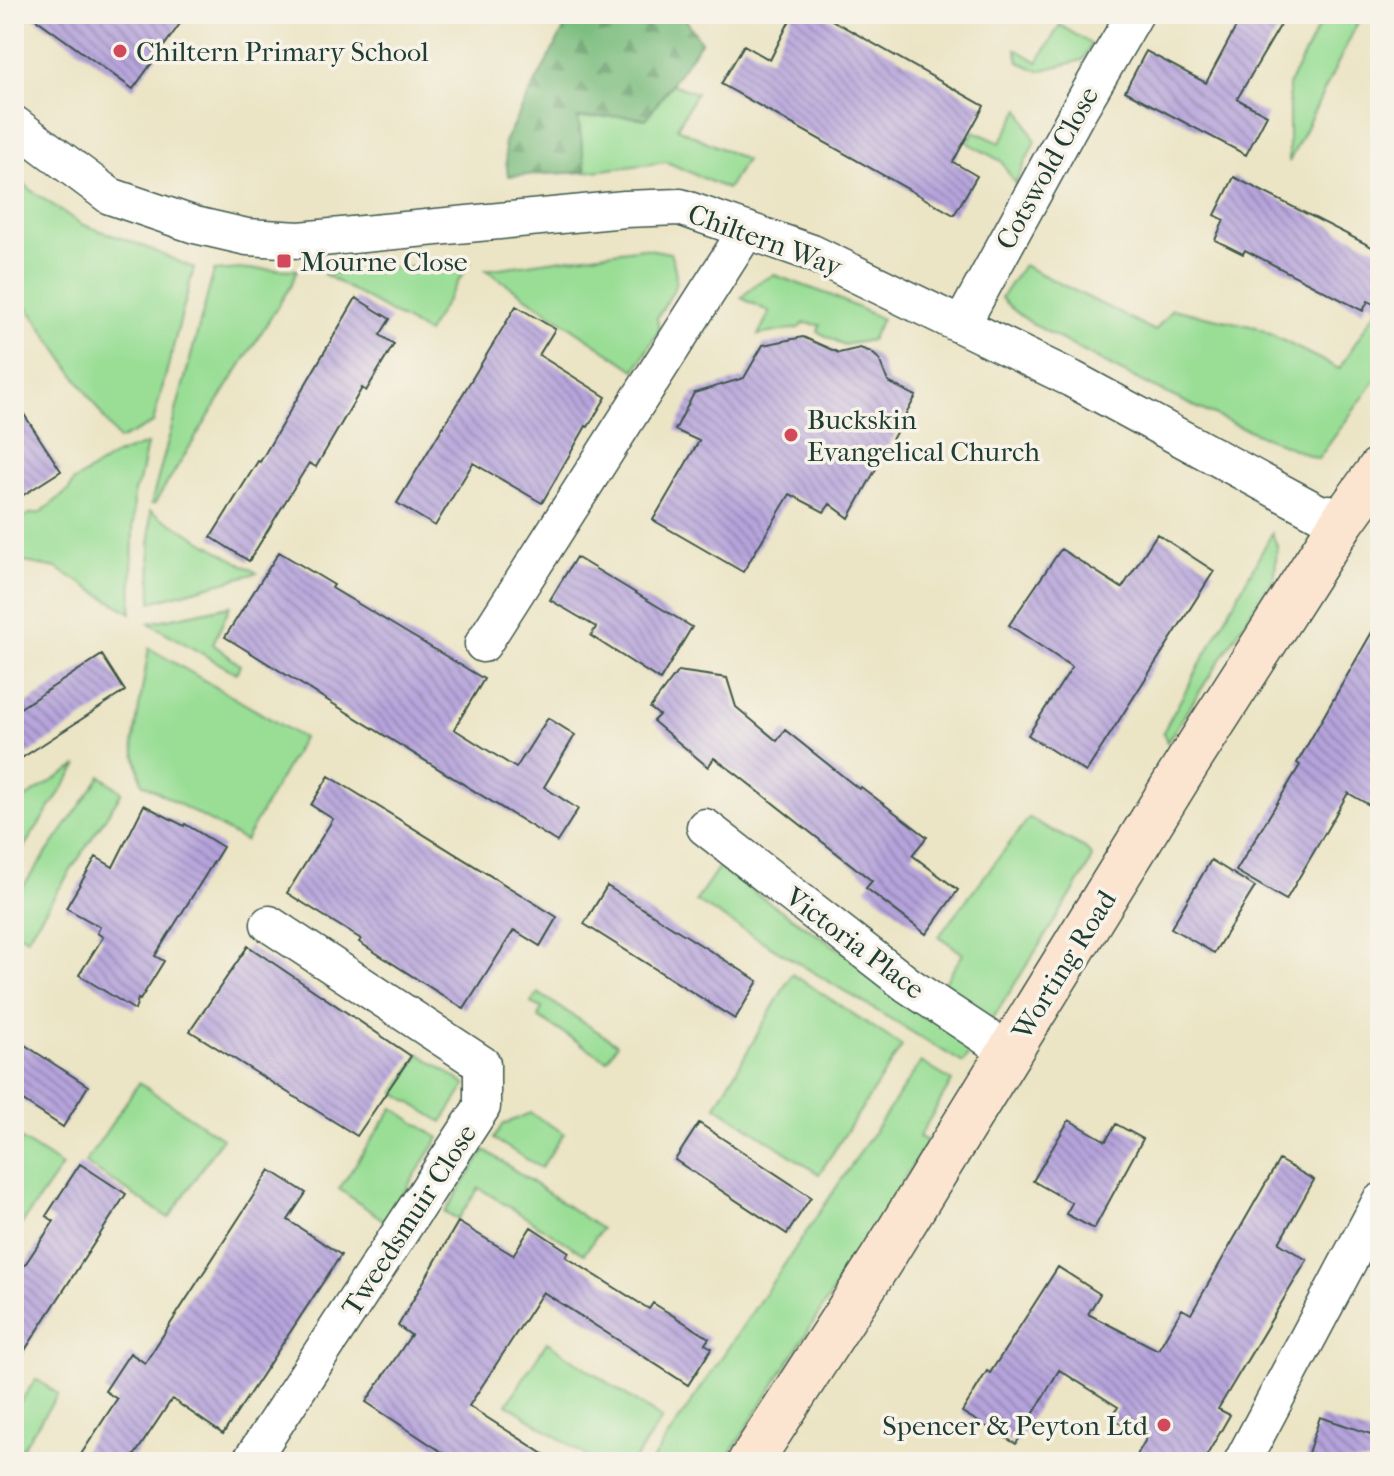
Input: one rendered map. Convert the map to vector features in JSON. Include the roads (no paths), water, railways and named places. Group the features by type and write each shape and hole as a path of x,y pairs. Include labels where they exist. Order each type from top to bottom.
{"main road":[{"name":"Worting Road","path":"750,1462 881,1260 1188,762 1343,520 1380,469"}],"street":[{"name":"Cotswold Close","path":"962,324 1135,14"},
{"name":"Chiltern Way","path":"14,124 110,196 195,225 247,237 300,240 611,210 680,207 812,253 1072,379 1321,514 1330,513 1343,520"},
{"path":"483,644 747,230"},
{"name":"Victoria Place","path":"705,827 908,985 1009,1052"},
{"name":"Tweedsmuir Close","path":"250,1462 482,1107 484,1077 482,1064 269,924"},
{"path":"1242,1462 1380,1202"}],"place":[{"name":"Chiltern Primary School","path":"120,51"},
{"name":"Mourne Close","path":"284,261"},
{"name":"Buckskin Evangelical Church","path":"791,435"},
{"name":"Spencer & Peyton Ltd","path":"1164,1425"}]}
